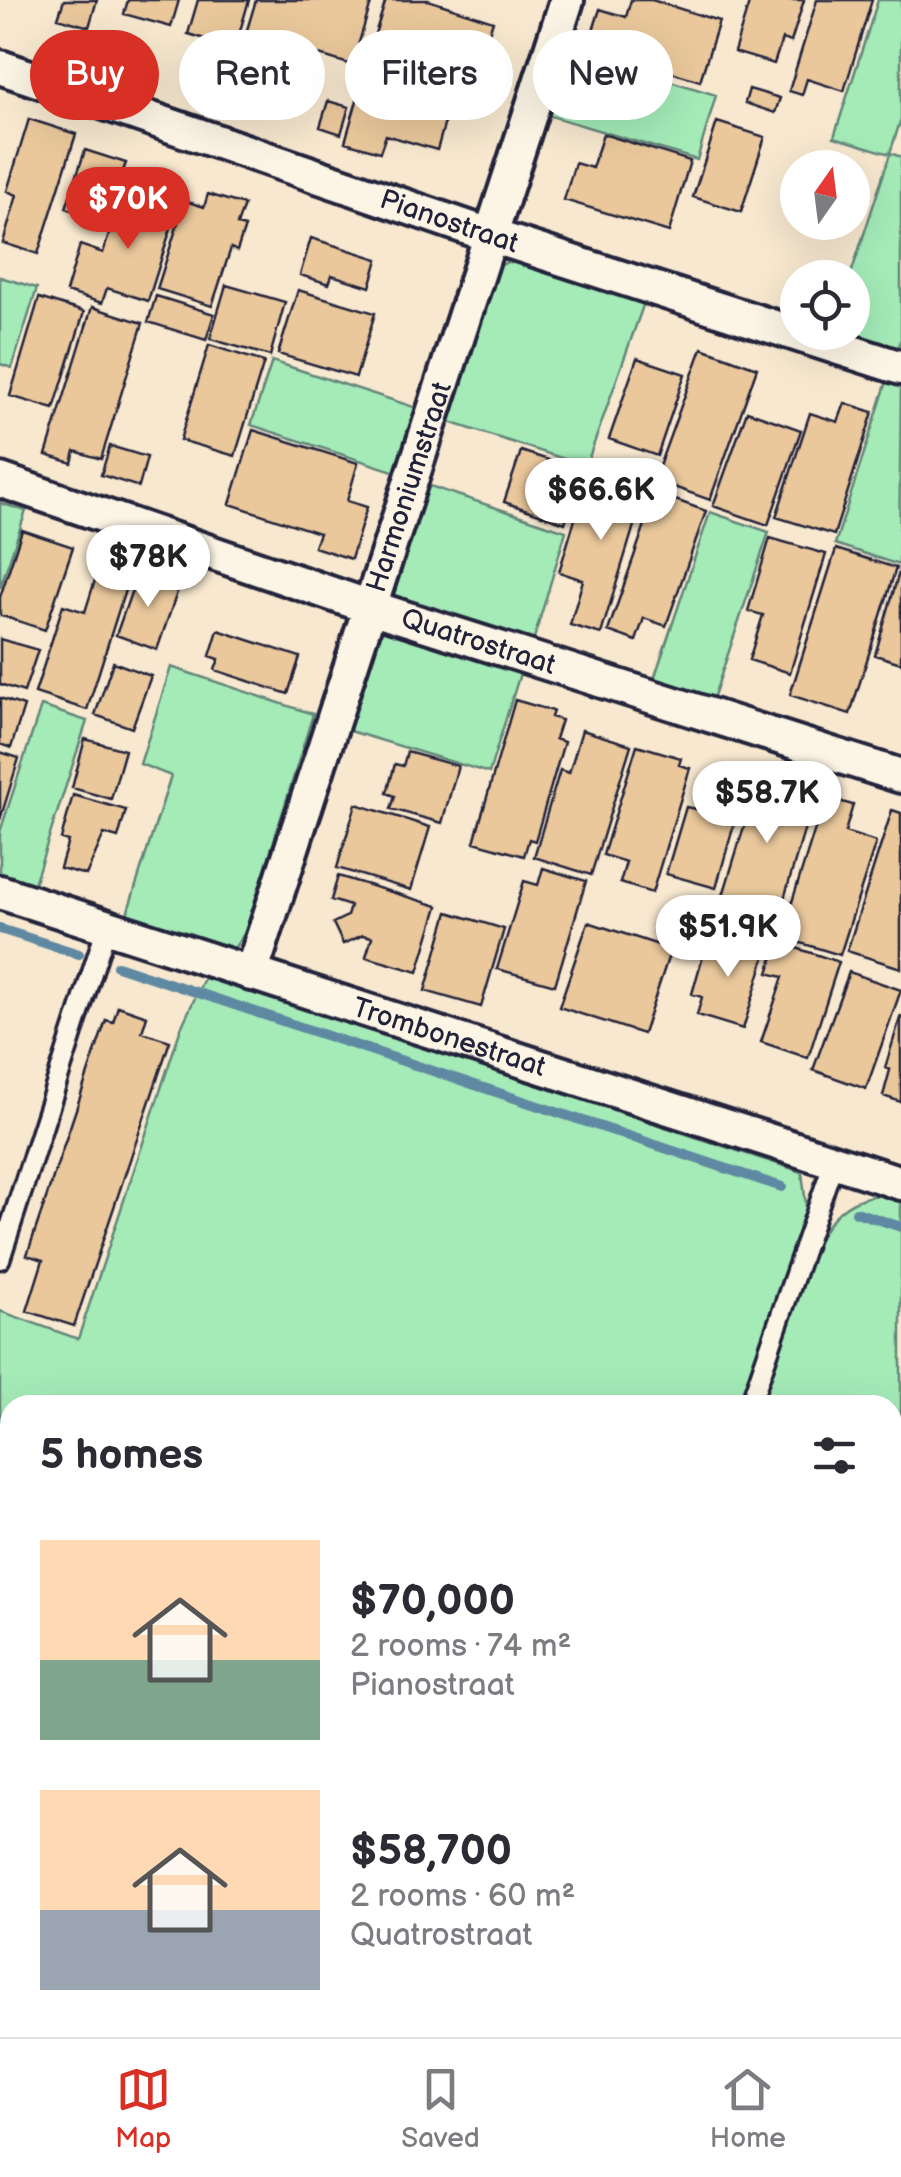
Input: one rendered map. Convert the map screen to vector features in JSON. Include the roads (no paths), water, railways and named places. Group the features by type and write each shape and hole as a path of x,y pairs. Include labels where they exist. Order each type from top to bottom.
{"street":[{"name":"Harmoniumstraat","path":"251,974 367,606 567,0"},
{"name":"Pianostraat","path":"0,67 492,236 901,368"},
{"name":"Quatrostraat","path":"0,480 367,606 901,776"},
{"name":"Trombonestraat","path":"0,892 901,1184"}],"lane":[{"path":"0,1259 108,926"},
{"path":"753,1395 834,1161"}],"waterway":[{"path":"0,929 79,954"},
{"path":"117,966 782,1187"},
{"path":"856,1212 901,1227"}]}
